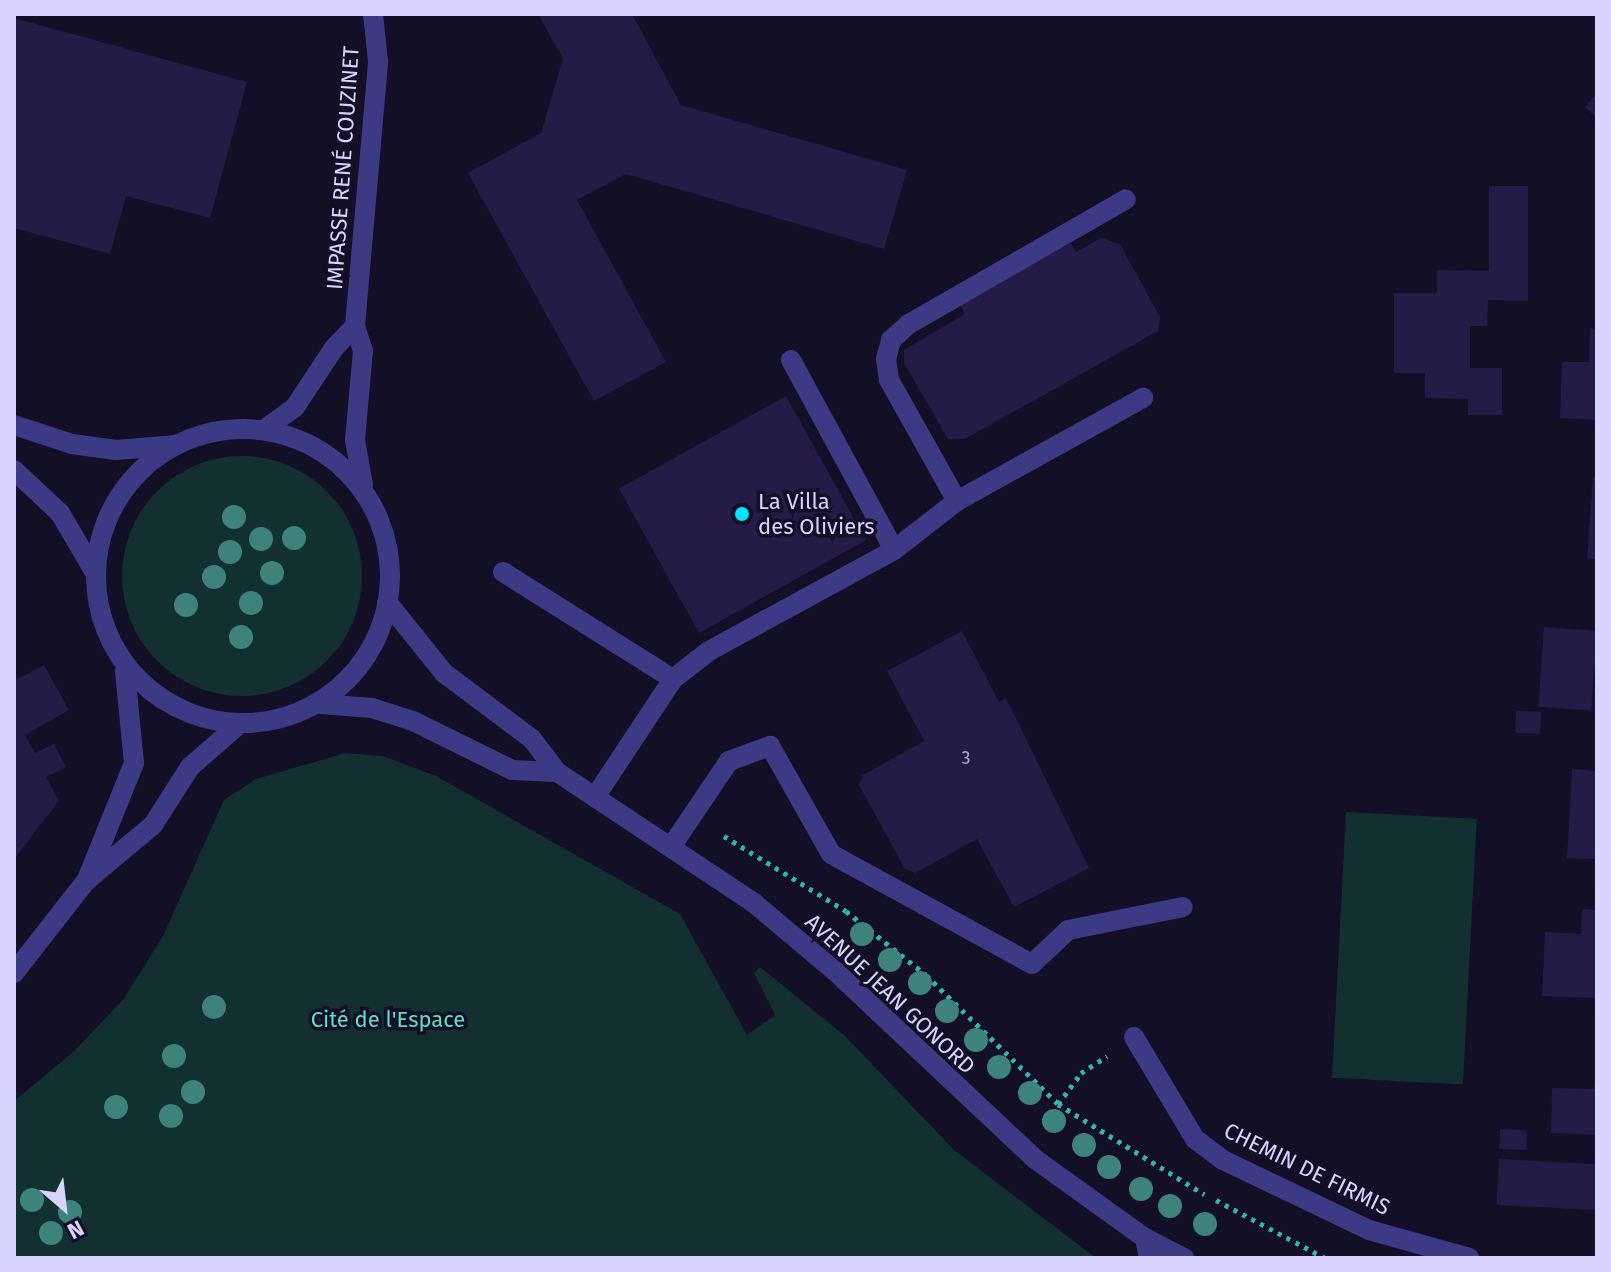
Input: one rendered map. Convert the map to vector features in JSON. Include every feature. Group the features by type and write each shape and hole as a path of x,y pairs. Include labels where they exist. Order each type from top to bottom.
{"street":[{"name":"IMPASSE RENÉ COUZINET","path":"373,14 378,61 355,326 363,351 355,440 363,485 386,542 387,602"},
{"path":"957,501 889,380 886,359 891,340 909,324 1126,199"},
{"path":"265,429 295,407 334,348 355,326"},
{"path":"791,360 894,550"},
{"path":"595,797 673,679 709,651 894,550 957,501 1143,398"},
{"path":"14,425 72,444 116,450 180,444 232,430 265,429 322,450 363,485"},
{"path":"94,571 105,517 117,496 139,472 180,444"},
{"path":"14,470 73,530 94,571 110,638 125,671 134,763 86,881"},
{"path":"503,572 673,679"},
{"path":"125,671 161,698 237,726 279,720 321,704 356,670 387,602"},
{"name":"AVENUE JEAN GONORD","path":"387,602 444,673 532,739 557,772 754,903 836,972 1035,1159 1147,1248 1184,1258"},
{"path":"321,704 372,708 413,721 512,770 557,772"},
{"path":"14,973 86,881 153,825 190,767 237,726"},
{"path":"671,847 689,814 729,761 770,746 831,854 1032,964 1068,930 1183,907"},
{"name":"CHEMIN DE FIRMIS","path":"1134,1037 1195,1139 1223,1160 1369,1230 1469,1258"}],"path":[{"path":"689,814 846,911 926,975 1058,1104 1149,1164 1325,1258"},
{"path":"1058,1104 1081,1073 1134,1037"}],"green space":[{"path":"242,456 265,458 288,465 309,476 327,491 342,509 353,530 360,553 360,599 353,622 342,643 327,661 309,676 288,687 265,694 242,696 219,694 196,687 175,676 157,661 142,643 131,622 124,599 122,576 124,553 131,530 142,509 157,491 175,476 196,465 219,458"},
{"name":"Cité de l'Espace","path":"345,753 383,756 436,776 680,914 747,1035 775,1015 754,973 760,967 845,1036 954,1150 1096,1258 14,1258 14,1101 71,1054 123,1000 163,936 224,800 256,779"},
{"path":"1346,812 1477,819 1463,1084 1332,1078"}],"building":[{"path":"538,14 632,14 681,105 907,170 884,249 626,174 577,200 666,362 594,401 468,173 541,133 563,59"},
{"path":"14,18 247,82 210,218 126,196 110,254 14,228"},
{"path":"1597,93 1597,118 1585,107"},
{"path":"1489,186 1528,186 1528,301 1488,300 1487,326 1470,326 1470,368 1502,368 1502,415 1468,415 1468,399 1425,398 1425,373 1394,373 1394,293 1437,293 1437,270 1489,271"},
{"path":"1101,238 1120,244 1160,317 1158,331 965,439 948,439 904,363 904,350 965,314 960,304 1071,243 1076,252"},
{"path":"1590,328 1597,329 1597,420 1560,418 1562,362 1589,362"},
{"name":"La Villa des Oliviers","path":"786,396 866,540 699,633 619,489"},
{"path":"1593,477 1597,478 1597,559 1587,559"},
{"path":"1544,627 1597,631 1591,711 1538,707"},
{"path":"962,631 999,702 1006,698 1089,868 1014,907 977,839 915,873 905,869 859,785 863,775 924,741 887,671"},
{"path":"44,665 69,710 25,735 35,753 54,744 66,767 46,777 59,801 14,859 14,681"},
{"path":"1516,711 1541,712 1540,734 1515,733"},
{"path":"1572,769 1597,771 1597,859 1567,858"},
{"path":"1582,909 1597,910 1597,998 1542,996 1545,932 1581,934"},
{"path":"1595,1075 1597,1135 1551,1133 1552,1088 1594,1089"},
{"path":"1500,1129 1527,1130 1526,1150 1499,1149"},
{"path":"1499,1159 1597,1164 1594,1210 1497,1205"}],"place":[{"name":"La Villa des Oliviers","path":"742,514"}]}
